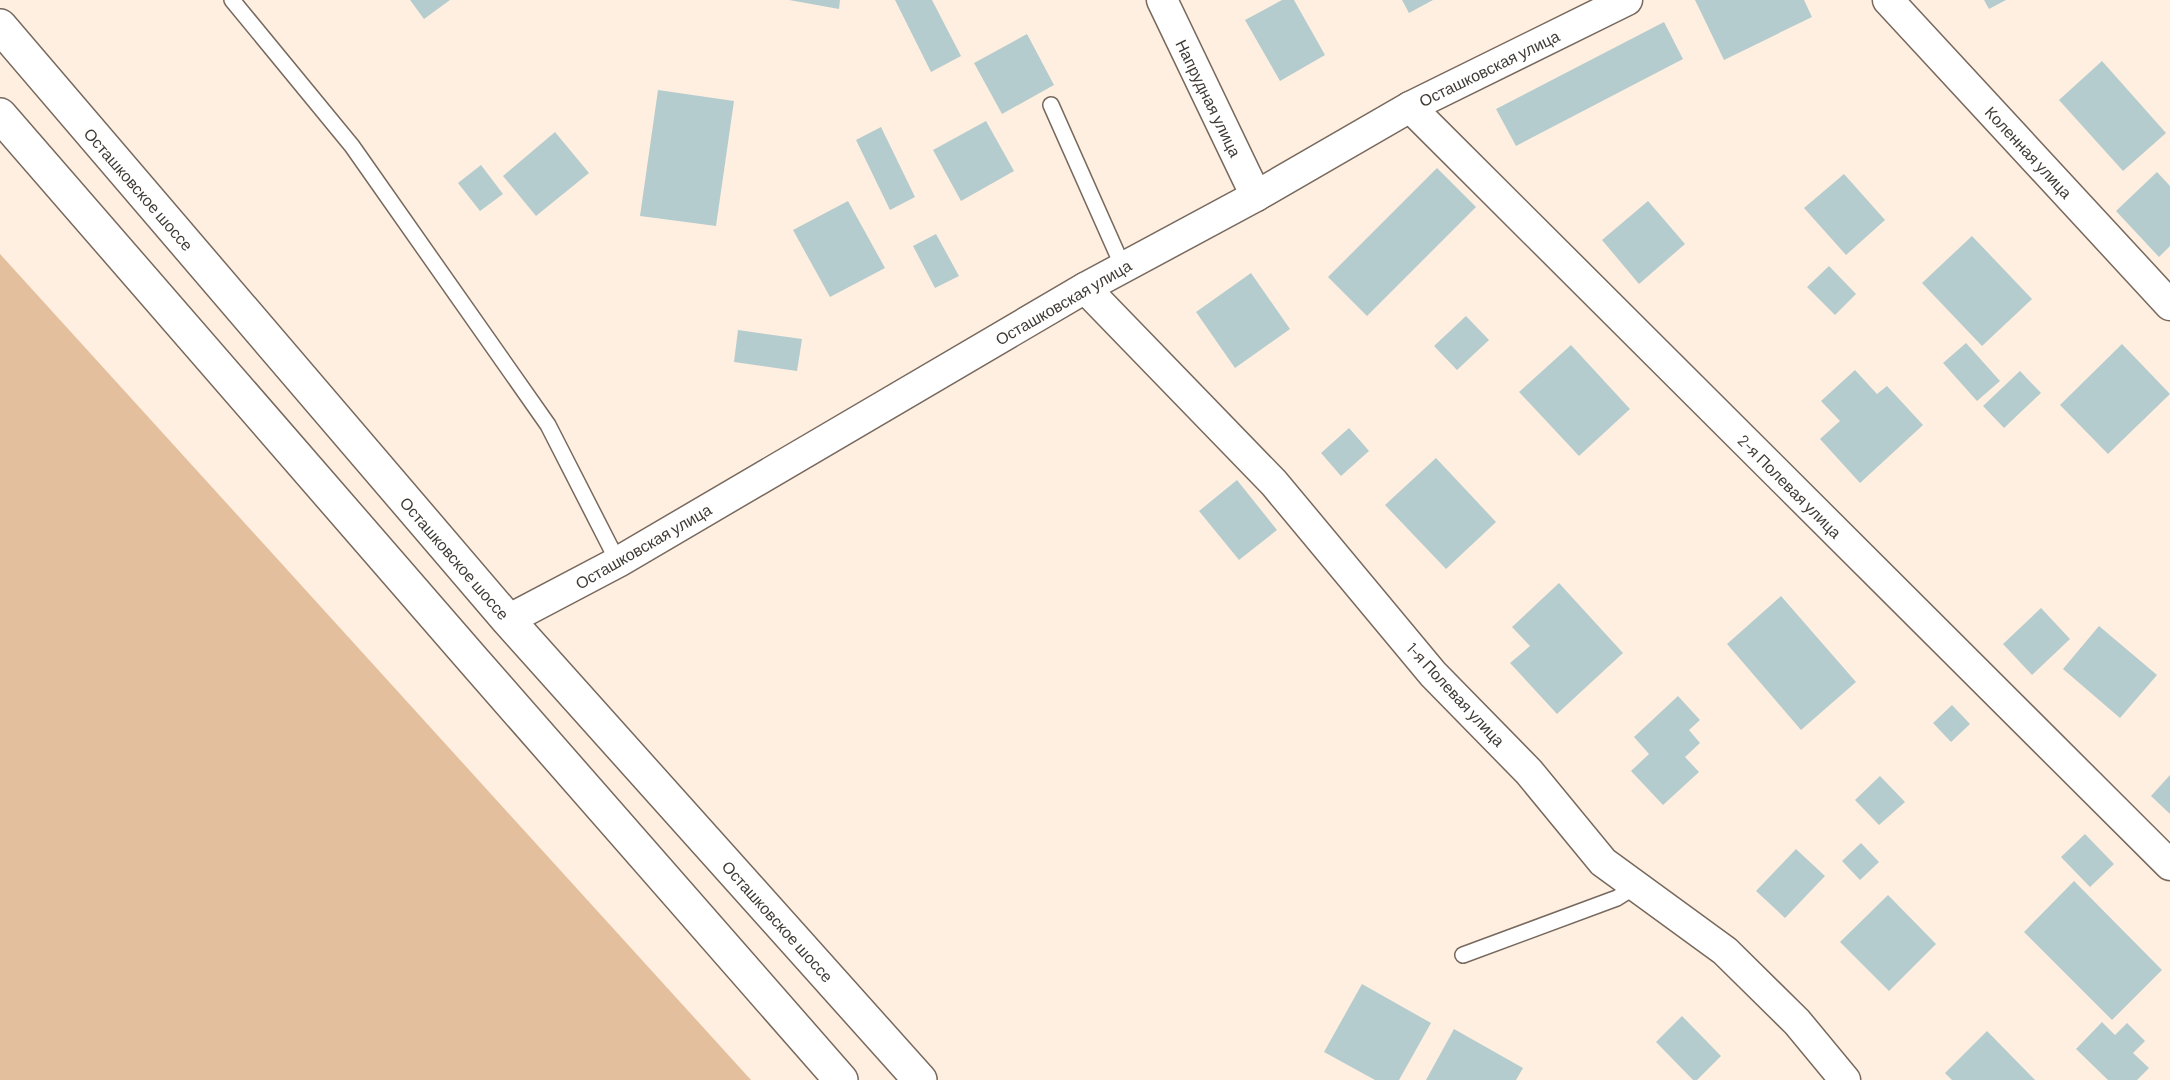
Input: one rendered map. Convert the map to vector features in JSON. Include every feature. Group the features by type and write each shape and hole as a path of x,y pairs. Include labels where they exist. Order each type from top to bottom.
{"main road":[{"name":"Осташковское шоссе","path":"0,26 508,620 920,1080"},
{"path":"0,114 474,662 841,1080"}],"street":[{"name":"Напрудная улица","path":"1162,0 1256,196"},
{"name":"Осташковская улица","path":"508,620 618,562 1085,288 1256,196 1410,107 1628,0"},
{"name":"Коленная улица","path":"1888,0 2170,305"},
{"name":"2-я Полевая улица","path":"1410,107 2170,865"},
{"name":"1-я Полевая улица","path":"1085,288 1274,483 1433,674 1529,772 1603,862 1725,951 1797,1022 1845,1080"}],"lane":[{"path":"232,0 352,146 548,425 618,562"},
{"path":"1051,105 1123,267"},
{"path":"1463,955 1617,898 1636,886"}],"shaded area":[{"path":"0,254 751,1080 0,1080"}],"building":[{"path":"410,0 450,0 424,19"},
{"path":"789,0 840,0 839,9"},
{"path":"895,0 932,0 961,56 931,72"},
{"path":"1282,0 1294,0 1325,55 1280,81 1245,20"},
{"path":"1402,0 1433,0 1409,13"},
{"path":"1695,0 1804,0 1812,17 1724,60"},
{"path":"1984,0 2006,0 1989,9"},
{"path":"1664,22 1683,59 1516,146 1496,109"},
{"path":"1027,34 1054,85 1002,114 974,63"},
{"path":"2102,61 2166,133 2123,171 2059,100"},
{"path":"658,90 734,101 716,226 640,216"},
{"path":"986,121 1014,171 961,201 933,150"},
{"path":"881,127 915,197 890,210 856,140"},
{"path":"555,132 589,173 536,216 503,176"},
{"path":"481,165 503,194 480,211 458,183"},
{"path":"1437,168 1476,207 1367,316 1328,277"},
{"path":"2157,172 2170,186 2170,246 2159,257 2116,211"},
{"path":"1844,174 1885,220 1846,255 1804,208"},
{"path":"848,201 885,268 830,297 793,230"},
{"path":"1648,201 1685,244 1639,284 1602,240"},
{"path":"936,234 959,276 935,288 913,246"},
{"path":"1972,236 2032,299 1982,346 1922,283"},
{"path":"1829,266 1856,294 1835,315 1807,287"},
{"path":"1251,273 1290,329 1235,368 1196,312"},
{"path":"1466,316 1489,340 1457,370 1434,346"},
{"path":"738,330 802,339 797,371 734,362"},
{"path":"1966,343 2000,381 1977,401 1943,363"},
{"path":"2122,344 2170,394 2108,454 2060,405"},
{"path":"1571,345 1630,409 1579,456 1519,392"},
{"path":"1855,370 1877,394 1887,386 1923,425 1860,483 1820,439 1840,421 1821,401"},
{"path":"2020,371 2041,393 2004,428 1983,406"},
{"path":"1349,428 1369,451 1341,476 1321,453"},
{"path":"1436,458 1496,522 1446,569 1385,505"},
{"path":"1237,480 1277,530 1239,560 1199,511"},
{"path":"1559,583 1623,653 1557,714 1510,663 1530,646 1512,627"},
{"path":"1781,596 1856,682 1801,730 1727,644"},
{"path":"2041,608 2070,639 2032,675 2003,644"},
{"path":"2099,626 2157,675 2120,718 2063,669"},
{"path":"1678,696 1700,720 1689,730 1700,743 1685,757 1699,772 1663,805 1631,771 1649,754 1634,737"},
{"path":"1952,705 1970,724 1951,742 1933,723"},
{"path":"2170,775 2170,814 2151,796"},
{"path":"1880,776 1905,802 1879,825 1855,800"},
{"path":"2085,834 2114,864 2090,887 2061,857"},
{"path":"1861,843 1879,862 1860,880 1842,861"},
{"path":"1796,849 1825,876 1785,918 1756,891"},
{"path":"2074,881 2162,970 2112,1020 2024,932"},
{"path":"1888,895 1936,944 1889,991 1840,942"},
{"path":"1362,984 1431,1023 1399,1080 1375,1080 1324,1052"},
{"path":"1682,1016 1721,1056 1697,1080 1693,1080 1656,1042"},
{"path":"2102,1022 2115,1035 2127,1023 2145,1041 2133,1053 2149,1068 2137,1080 2108,1080 2076,1049"},
{"path":"1454,1029 1523,1068 1516,1080 1426,1080"},
{"path":"1987,1031 2035,1080 1952,1080 1945,1073"}]}
